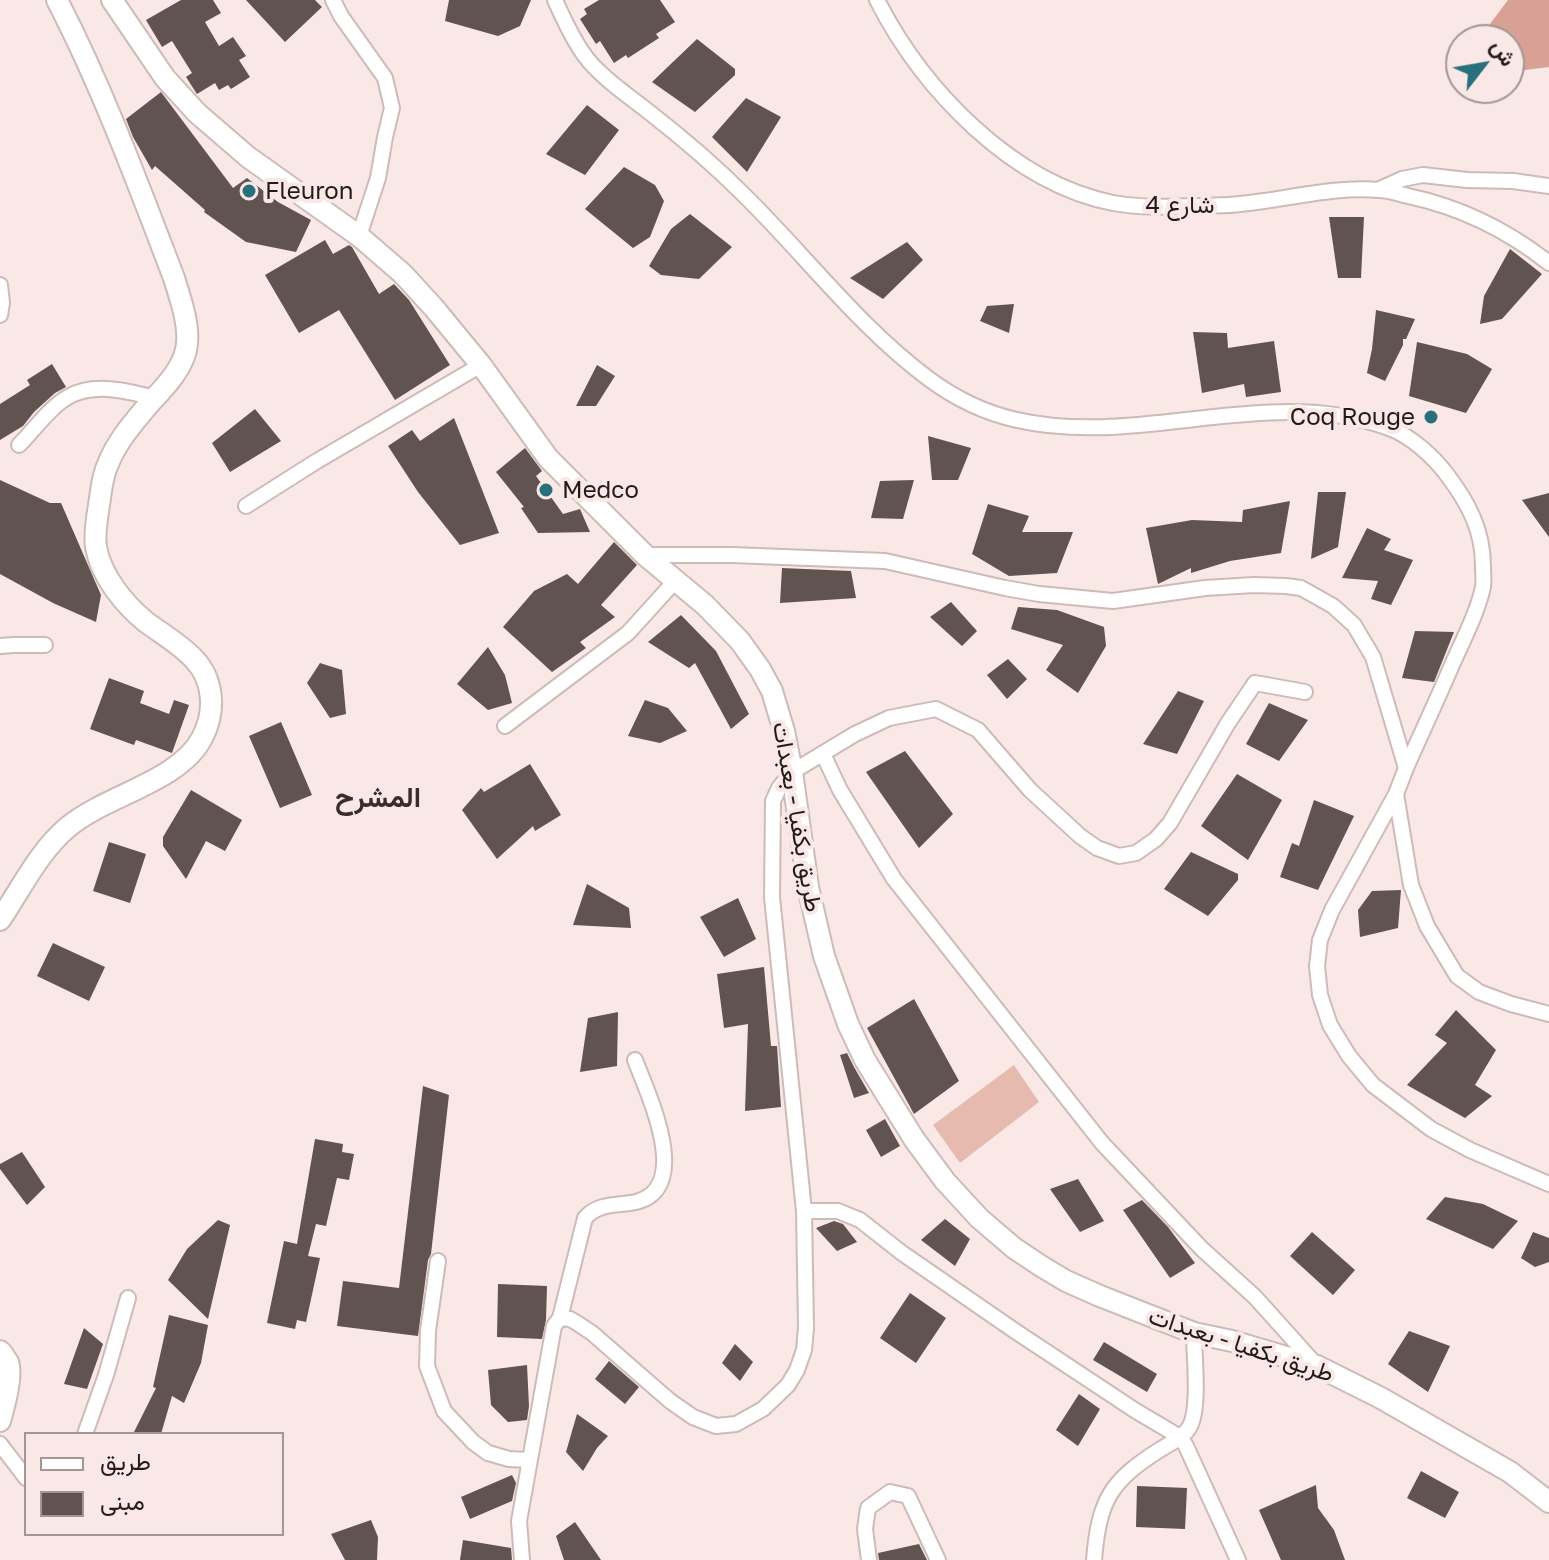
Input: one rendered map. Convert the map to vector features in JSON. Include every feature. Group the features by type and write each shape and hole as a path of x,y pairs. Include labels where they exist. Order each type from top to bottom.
{"main road":[{"path":"0,920 42,855 66,828 94,809 156,780 194,750 203,737 213,702 209,685 196,661 127,603 104,570 96,546 96,520 107,465 119,443 171,379 187,345 182,305 169,265 106,106 57,0"},
{"name":"طريق بكفيا - بعبدات","path":"112,0 165,78 197,113 248,157 359,236 403,274 481,365 548,458 645,555 705,605 740,641 760,669 772,691 784,731 808,887 834,989 865,1060 914,1139 945,1181 979,1218 1014,1248 1066,1281 1194,1333 1317,1366 1381,1398 1510,1472 1549,1502"},
{"path":"0,1351 9,1371 0,1421"}],"street":[{"path":"333,0 385,78 392,108 378,178 359,236"},
{"path":"555,0 585,57 734,185 894,350 929,380 974,408 1019,421 1075,427 1157,423 1262,412 1313,413 1352,418 1391,428 1418,445 1443,468 1470,508 1478,526 1483,550 1484,584 1471,623 1396,794 1332,910 1320,940 1317,966 1320,995 1330,1025 1349,1056 1373,1085 1431,1129 1470,1150 1549,1184"},
{"name":"شارع 4","path":"877,0 907,51 946,99 979,132 1013,159 1071,191 1113,203 1151,207 1239,205 1331,191 1379,190 1435,201 1479,219 1511,236 1549,263"},
{"path":"1379,190 1402,179 1423,175 1549,186"},
{"path":"0,285 0,315"},
{"path":"246,506 481,365"},
{"path":"19,445 57,406 77,393 107,390 155,398"},
{"path":"645,555 885,561 1039,594 1113,601 1205,588 1254,585 1301,588 1333,606 1354,625 1365,642 1373,657 1406,768"},
{"path":"505,726 628,633 676,580"},
{"path":"0,646 45,645"},
{"path":"560,1318 570,1319 592,1333 670,1401 693,1417 716,1426 736,1424 751,1417 777,1397 797,1370 804,1350 804,1211 772,897 773,801 792,772 855,734 889,718 936,709 978,730 1030,790 1080,836 1110,854 1125,856 1156,839 1170,823 1255,683 1305,692"},
{"path":"823,754 840,790 894,879 1102,1143 1202,1249 1255,1297 1317,1366"},
{"path":"1396,794 1411,885 1427,926 1457,976 1479,992 1549,1014"},
{"path":"522,1560 519,1521 529,1460 554,1326 560,1318 585,1218 597,1208 639,1201 652,1195 660,1187 664,1174 664,1149 656,1116 635,1060"},
{"path":"804,1211 838,1211 860,1220 1015,1331 1180,1437 1238,1560"},
{"path":"438,1261 428,1331 427,1366 444,1411 473,1442 488,1453 529,1460"},
{"path":"86,1432 128,1298"},
{"path":"1094,1560 1096,1534 1105,1502 1113,1490 1122,1478 1180,1437 1190,1426 1196,1404 1194,1333"},
{"path":"0,1444 24,1475"},
{"path":"869,1560 865,1529 868,1508 890,1492 908,1496 938,1560"}],"shaded area":[{"path":"1508,0 1549,0 1549,67 1525,70 1525,24 1490,24"},
{"path":"1014,1065 1039,1102 960,1163 933,1125"}],"building":[{"path":"181,0 213,0 221,13 205,22 219,46 233,37 246,56 239,60 250,77 231,89 228,85 219,90 215,83 197,94 186,77 192,73 172,41 162,47 146,20"},
{"path":"246,0 315,0 322,7 285,42"},
{"path":"449,0 531,0 520,26 498,36 445,21"},
{"path":"599,0 660,0 675,22 656,34 659,38 628,58 626,55 614,63 600,41 596,44 580,19 587,14 584,9"},
{"path":"697,39 735,69 735,75 695,112 652,82"},
{"path":"161,92 233,188 247,178 278,202 311,220 296,252 246,242 204,212 155,166 152,170 126,119"},
{"path":"746,98 781,117 747,172 712,137"},
{"path":"587,105 619,130 585,175 546,154"},
{"path":"624,167 655,185 664,201 650,237 633,248 585,209"},
{"path":"690,214 732,247 699,279 661,275 649,266 671,229"},
{"path":"1329,217 1364,217 1361,278 1338,278"},
{"path":"325,240 333,254 349,245 352,247 379,294 394,284 409,300 450,365 395,400 339,310 299,333 265,275"},
{"path":"907,242 923,260 883,299 850,278"},
{"path":"1510,249 1542,274 1502,319 1480,324 1484,296"},
{"path":"1014,304 1009,333 980,321 987,306"},
{"path":"1376,310 1415,319 1385,381 1367,373"},
{"path":"1193,332 1227,333 1228,348 1274,341 1281,392 1246,397 1244,384 1202,393"},
{"path":"1417,342 1467,354 1492,369 1466,413 1409,396"},
{"path":"52,364 66,387 34,412 23,426 0,440 0,404 30,385 27,380"},
{"path":"597,365 615,376 596,406 576,406"},
{"path":"255,409 281,441 230,472 212,443"},
{"path":"454,418 499,533 460,545 418,492 388,446 412,430 420,441"},
{"path":"928,436 971,448 958,480 932,480"},
{"path":"525,448 542,471 536,476 563,514 580,509 590,532 538,533 521,508 524,507 496,472"},
{"path":"0,480 50,503 61,503 101,595 96,622 0,574"},
{"path":"914,480 903,519 871,518 880,481"},
{"path":"1318,492 1346,492 1338,547 1311,559"},
{"path":"1549,493 1549,537 1522,500"},
{"path":"1290,501 1281,553 1230,561 1191,573 1191,568 1158,584 1146,528 1192,520 1242,522 1243,510"},
{"path":"988,504 1029,516 1022,532 1073,532 1057,573 1009,576 972,554"},
{"path":"1367,528 1391,539 1384,550 1413,560 1391,605 1371,599 1378,581 1342,578"},
{"path":"614,542 637,565 601,605 615,617 580,642 586,648 552,672 503,627 534,591 567,574 578,584"},
{"path":"782,568 851,571 856,598 780,603"},
{"path":"951,602 977,631 962,646 930,617"},
{"path":"1018,607 1057,610 1104,627 1106,646 1078,693 1046,670 1063,645 1011,629"},
{"path":"681,615 716,651 749,714 731,729 695,663 689,668 648,642"},
{"path":"1415,631 1454,632 1434,682 1402,678"},
{"path":"488,647 505,675 512,703 488,710 457,684"},
{"path":"1008,659 1027,679 1007,699 987,675"},
{"path":"320,663 342,670 346,714 330,718 307,683"},
{"path":"109,678 144,691 140,703 169,714 174,700 189,705 172,753 136,740 134,745 90,729"},
{"path":"1178,691 1204,701 1177,754 1143,744"},
{"path":"645,700 668,708 687,731 660,743 628,736"},
{"path":"1269,703 1308,720 1279,761 1246,744"},
{"path":"281,722 312,795 280,808 249,736"},
{"path":"905,751 953,814 919,848 866,772"},
{"path":"530,764 561,815 535,831 533,826 497,859 462,810 481,788 484,792"},
{"path":"1237,774 1282,800 1248,860 1201,826"},
{"path":"191,790 242,820 225,851 206,841 186,879 163,846 163,837"},
{"path":"1314,800 1354,816 1318,890 1280,877 1292,843 1299,846"},
{"path":"109,842 146,854 130,903 93,891"},
{"path":"1191,852 1238,874 1238,880 1208,916 1164,889"},
{"path":"587,884 629,908 631,928 573,925"},
{"path":"1401,890 1398,928 1360,937 1358,910 1372,891"},
{"path":"738,898 756,939 724,957 700,917"},
{"path":"53,943 105,967 89,1001 37,976"},
{"path":"764,967 771,1046 777,1046 781,1107 745,1111 748,1024 724,1028 717,974"},
{"path":"914,999 959,1081 914,1114 867,1028"},
{"path":"1456,1010 1496,1050 1475,1085 1492,1096 1465,1118 1407,1085 1447,1043 1435,1035"},
{"path":"618,1012 617,1066 580,1072 588,1018"},
{"path":"847,1053 869,1093 854,1098 840,1055"},
{"path":"423,1086 449,1095 431,1254 418,1336 337,1326 343,1281 399,1288"},
{"path":"885,1119 900,1146 881,1157 866,1130"},
{"path":"315,1139 343,1144 342,1152 354,1154 349,1180 337,1178 326,1226 316,1224 308,1256 320,1258 306,1322 297,1320 295,1329 267,1323 284,1241 297,1244"},
{"path":"22,1152 45,1187 27,1205 0,1169 0,1164"},
{"path":"1078,1179 1104,1221 1080,1232 1050,1189"},
{"path":"1445,1197 1483,1204 1518,1221 1493,1249 1426,1219"},
{"path":"1142,1200 1168,1227 1195,1263 1170,1278 1123,1210"},
{"path":"945,1219 970,1239 955,1266 921,1240"},
{"path":"218,1220 230,1225 208,1319 168,1280 187,1249"},
{"path":"834,1221 843,1224 857,1242 837,1251 816,1228"},
{"path":"1312,1232 1355,1270 1333,1295 1290,1256"},
{"path":"1533,1232 1549,1238 1549,1262 1535,1267 1521,1258"},
{"path":"498,1284 547,1286 542,1339 497,1337"},
{"path":"910,1293 946,1318 916,1363 880,1338"},
{"path":"169,1315 208,1325 201,1363 184,1403 172,1396 162,1432 134,1432 156,1388 153,1387"},
{"path":"84,1328 103,1344 87,1389 64,1384"},
{"path":"1409,1331 1450,1346 1428,1392 1388,1364"},
{"path":"1104,1342 1157,1374 1147,1392 1093,1360"},
{"path":"735,1344 753,1362 740,1381 722,1363"},
{"path":"609,1361 639,1387 625,1404 595,1379"},
{"path":"527,1365 527,1420 508,1422 491,1405 488,1370"},
{"path":"1079,1394 1100,1409 1078,1446 1056,1430"},
{"path":"577,1414 608,1436 583,1471 566,1452"},
{"path":"1421,1471 1459,1492 1445,1518 1407,1498"},
{"path":"512,1475 516,1483 512,1501 470,1519 461,1497"},
{"path":"1316,1485 1318,1508 1334,1530 1345,1560 1281,1560 1259,1510"},
{"path":"1137,1486 1187,1488 1185,1529 1136,1527"},
{"path":"371,1520 378,1537 377,1560 345,1560 331,1534"},
{"path":"575,1522 601,1560 564,1560 556,1536"},
{"path":"463,1540 511,1548 512,1560 460,1560"},
{"path":"919,1544 927,1560 879,1560 878,1553"}],"place":[{"name":"Fleuron","path":"249,191"},
{"name":"Coq Rouge","path":"1431,417"},
{"name":"Medco","path":"546,490"}],"district":[{"name":"المشرح","path":"378,798"}]}
